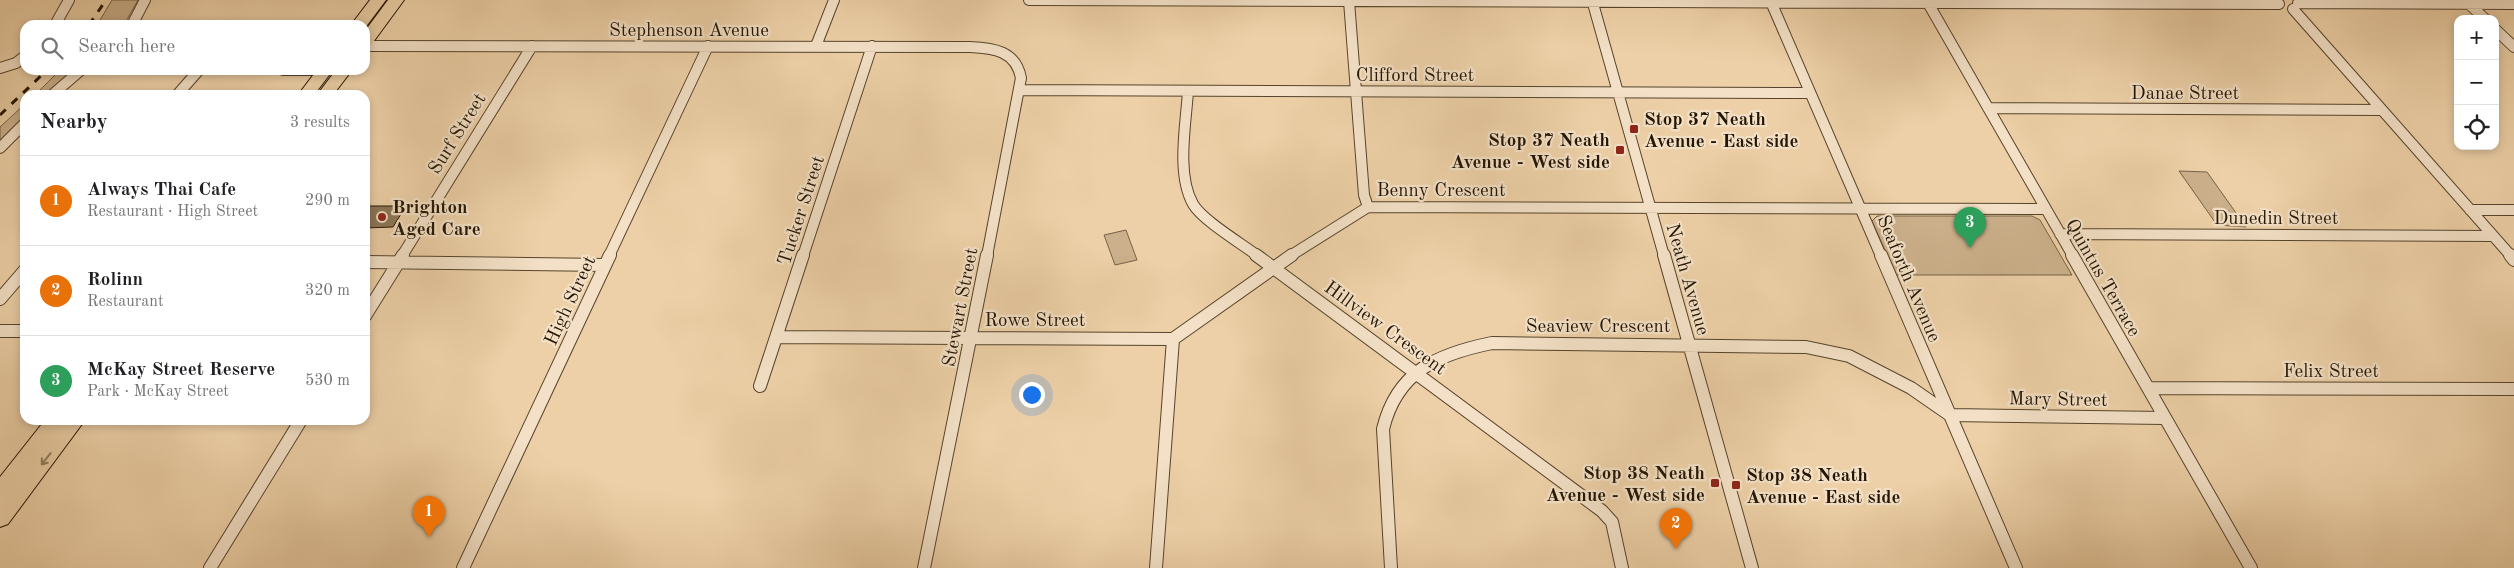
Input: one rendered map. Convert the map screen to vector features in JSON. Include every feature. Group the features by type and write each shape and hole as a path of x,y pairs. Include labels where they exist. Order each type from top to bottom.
{"main road":[{"path":"363,20 378,0"},
{"path":"370,35 396,0"},
{"path":"310,90 321,75"},
{"path":"329,90 340,75"},
{"path":"0,524 4,505 54,425"},
{"path":"4,505 71,425"}],"street":[{"path":"58,20 69,0"},
{"path":"136,20 145,0"},
{"path":"816,46 834,0"},
{"path":"1029,0 1928,3 2279,2 2295,4 2467,2 2514,4"},
{"path":"1349,1 1364,195 1368,207"},
{"name":"Neath Avenue","path":"1592,1 1752,568"},
{"name":"Seaforth Avenue","path":"1771,2 2016,568"},
{"path":"2467,2 2481,15"},
{"name":"Quintus Terrace","path":"1928,3 2251,568"},
{"path":"2295,4 2382,110 2514,260"},
{"path":"2499,33 2514,47"},
{"name":"Stephenson Avenue","path":"370,46 980,47 1000,51 1011,58"},
{"name":"Surf Street","path":"370,308 532,46"},
{"name":"High Street","path":"462,568 708,46"},
{"name":"Tucker Street","path":"760,386 872,46"},
{"name":"Stewart Street","path":"924,568 1023,76 1019,66 1011,58"},
{"path":"0,68 20,60"},
{"path":"57,90 73,75"},
{"path":"181,90 195,75"},
{"name":"Clifford Street","path":"1020,90 1810,93"},
{"name":"Hillview Crescent","path":"1188,91 1183,179 1193,205 1209,220 1273,268 1608,516 1622,568"},
{"name":"Danae Street","path":"1988,108 2382,110"},
{"path":"0,148 20,128"},
{"name":"Benny Crescent","path":"1173,339 1273,268 1368,207 2046,210"},
{"path":"2470,210 2514,210"},
{"name":"Dunedin Street","path":"2060,234 2493,236"},
{"path":"370,262 605,264"},
{"path":"0,299 20,276"},
{"path":"0,331 20,331"},
{"name":"Rowe Street","path":"776,337 1173,339"},
{"path":"1156,568 1173,339"},
{"name":"Seaview Crescent","path":"1414,371 1449,353 1492,343 1794,346 1838,352 1911,388 1950,415"},
{"path":"1391,568 1383,428 1391,400 1414,371"},
{"name":"Felix Street","path":"2148,388 2514,389"},
{"name":"Mary Street","path":"1950,415 2165,418"},
{"path":"210,568 298,425"}],"shaded area":[{"path":"112,0 138,0 127,20 100,20"},
{"path":"55,75 68,75 53,90 40,90"},
{"path":"20,109 20,125 0,145 0,127"},
{"path":"2179,171 2207,172 2246,227 2217,225"},
{"path":"1877,216 2032,216 2040,220 2072,275 1896,275 1872,221"},
{"path":"1126,230 1137,260 1115,265 1104,235"}],"building":[{"name":"Brighton Aged Care","path":"370,206 406,206 393,227 370,228"}],"railway":[{"path":"92,20 106,0"},
{"path":"26,90 42,75"},
{"path":"0,115 20,96"}],"place":[{"name":"Stop 37 Neath Avenue - East side","path":"1634,129"},
{"name":"Stop 37 Neath Avenue - West side","path":"1620,150"},
{"name":"Brighton Aged Care","path":"382,217"},
{"name":"McKay Street Reserve","path":"1970,248"},
{"name":"Stop 38 Neath Avenue - West side","path":"1715,483"},
{"name":"Stop 38 Neath Avenue - East side","path":"1736,485"},
{"name":"Always Thai Cafe","path":"429,537"},
{"name":"Rolinn","path":"1676,549"}]}
